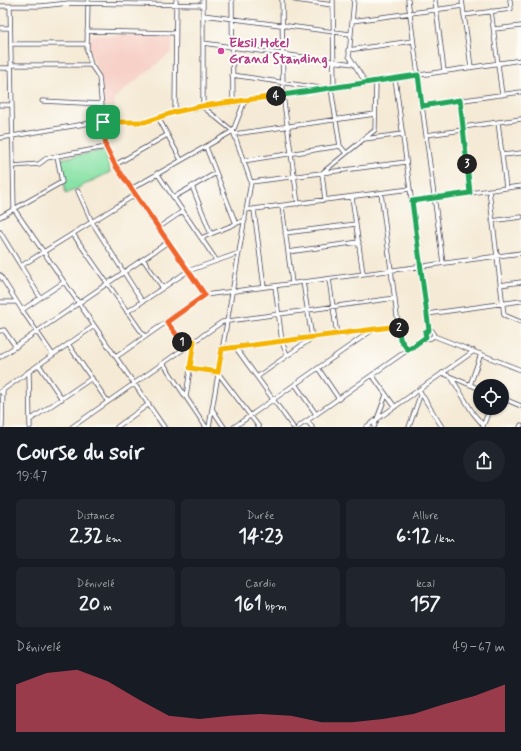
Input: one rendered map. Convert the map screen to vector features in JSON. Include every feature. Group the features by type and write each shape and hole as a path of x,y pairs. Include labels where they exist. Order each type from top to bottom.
{"street":[{"path":"40,0 41,6"},
{"path":"175,112 176,0"},
{"path":"202,106 203,0"},
{"path":"232,0 233,102"},
{"path":"282,0 283,95 298,204"},
{"path":"295,0 333,5"},
{"path":"333,0 334,61 332,88 340,146 346,153"},
{"path":"354,0 348,50 353,64 366,83"},
{"path":"408,0 443,263"},
{"path":"435,0 444,71"},
{"path":"462,0 471,67"},
{"path":"464,15 511,8 510,0"},
{"path":"0,6 41,6 69,1 203,5"},
{"path":"88,2 87,44 91,66 99,77 106,147 130,189 205,295"},
{"path":"10,6 14,209 164,427"},
{"path":"352,21 463,6"},
{"path":"491,11 502,95"},
{"path":"203,16 350,34"},
{"path":"494,29 521,26"},
{"path":"0,28 10,28"},
{"path":"87,31 176,33"},
{"path":"348,50 413,41"},
{"path":"203,43 353,64"},
{"path":"11,44 87,44"},
{"path":"0,138 103,122 145,122 158,119 175,112 202,106 521,60"},
{"path":"0,68 11,66 91,66"},
{"path":"232,75 325,89"},
{"path":"395,78 429,330 433,331 434,336"},
{"path":"322,173 375,130 376,81"},
{"path":"422,106 521,92"},
{"path":"234,133 245,100"},
{"path":"460,100 470,193"},
{"path":"42,101 102,104"},
{"path":"0,105 12,105"},
{"path":"202,106 234,133 251,182 212,410 207,427"},
{"path":"130,189 181,160 234,133 375,114"},
{"path":"158,119 181,160"},
{"path":"426,135 521,119"},
{"path":"498,122 506,188"},
{"path":"363,139 402,134"},
{"path":"115,165 168,135"},
{"path":"244,161 340,146"},
{"path":"13,166 39,164 47,158 106,147"},
{"path":"206,147 236,224"},
{"path":"502,155 521,152"},
{"path":"0,217 62,182 57,156"},
{"path":"251,182 406,162"},
{"path":"157,173 216,260"},
{"path":"174,197 216,173"},
{"path":"322,173 325,200"},
{"path":"192,186 211,234"},
{"path":"412,201 521,186"},
{"path":"246,210 410,189"},
{"path":"488,190 504,315 521,322"},
{"path":"78,191 92,222 142,302"},
{"path":"381,193 400,339 408,350"},
{"path":"21,266 135,195"},
{"path":"352,197 363,274"},
{"path":"282,206 292,284"},
{"path":"254,210 264,287"},
{"path":"158,228 183,211"},
{"path":"492,220 521,217"},
{"path":"201,238 245,220"},
{"path":"285,233 356,224"},
{"path":"0,232 40,297"},
{"path":"72,234 145,337"},
{"path":"0,358 168,242"},
{"path":"288,252 358,242"},
{"path":"127,312 188,271 239,252"},
{"path":"116,357 205,295 521,253"},
{"path":"144,259 163,288"},
{"path":"0,275 16,302 53,355"},
{"path":"329,278 337,334"},
{"path":"22,310 64,282"},
{"path":"303,282 312,338"},
{"path":"500,285 521,282"},
{"path":"275,286 282,342 287,355"},
{"path":"72,427 78,425 134,383 222,322 395,298"},
{"path":"427,314 521,301"},
{"path":"0,302 16,302"},
{"path":"167,322 186,347"},
{"path":"2,427 2,390 94,326"},
{"path":"222,349 398,326"},
{"path":"0,331 4,330 16,347"},
{"path":"234,427 372,330"},
{"path":"426,337 425,332 429,330"},
{"path":"298,427 426,337 430,338 434,336 521,370"},
{"path":"257,377 312,338"},
{"path":"186,397 194,341"},
{"path":"68,344 108,402"},
{"path":"236,348 293,427"},
{"path":"366,427 420,392 442,373 474,351"},
{"path":"470,385 481,354"},
{"path":"163,363 207,427"},
{"path":"39,365 62,398"},
{"path":"190,368 218,372 259,427"},
{"path":"318,368 339,399"},
{"path":"29,371 30,427"},
{"path":"442,373 473,386"},
{"path":"372,375 395,407"},
{"path":"451,377 473,413 483,426"},
{"path":"30,420 92,378"},
{"path":"295,384 316,414"},
{"path":"409,427 420,392"},
{"path":"420,392 442,427"},
{"path":"374,427 386,395"},
{"path":"509,401 521,406"},
{"path":"117,427 123,425 148,404"},
{"path":"212,410 224,427"},
{"path":"483,426 487,415"},
{"path":"307,421 312,427"}],"shaded area":[{"path":"90,35 172,36 172,52 114,98 115,111 103,112 101,77 90,52"}],"green space":[{"path":"105,150 110,172 66,194 60,159"}],"place":[{"name":"Eksil Hotel Grand Standing","path":"221,51"}],"route":[{"path":"418,75 422,106 460,100 470,193 412,201 429,330 425,332 426,337 408,350 400,339 398,326 222,349 218,372 190,368 194,341 186,347 167,322 205,295 115,165 106,147 103,122 145,122 158,119 175,112 202,106 418,75"}]}
